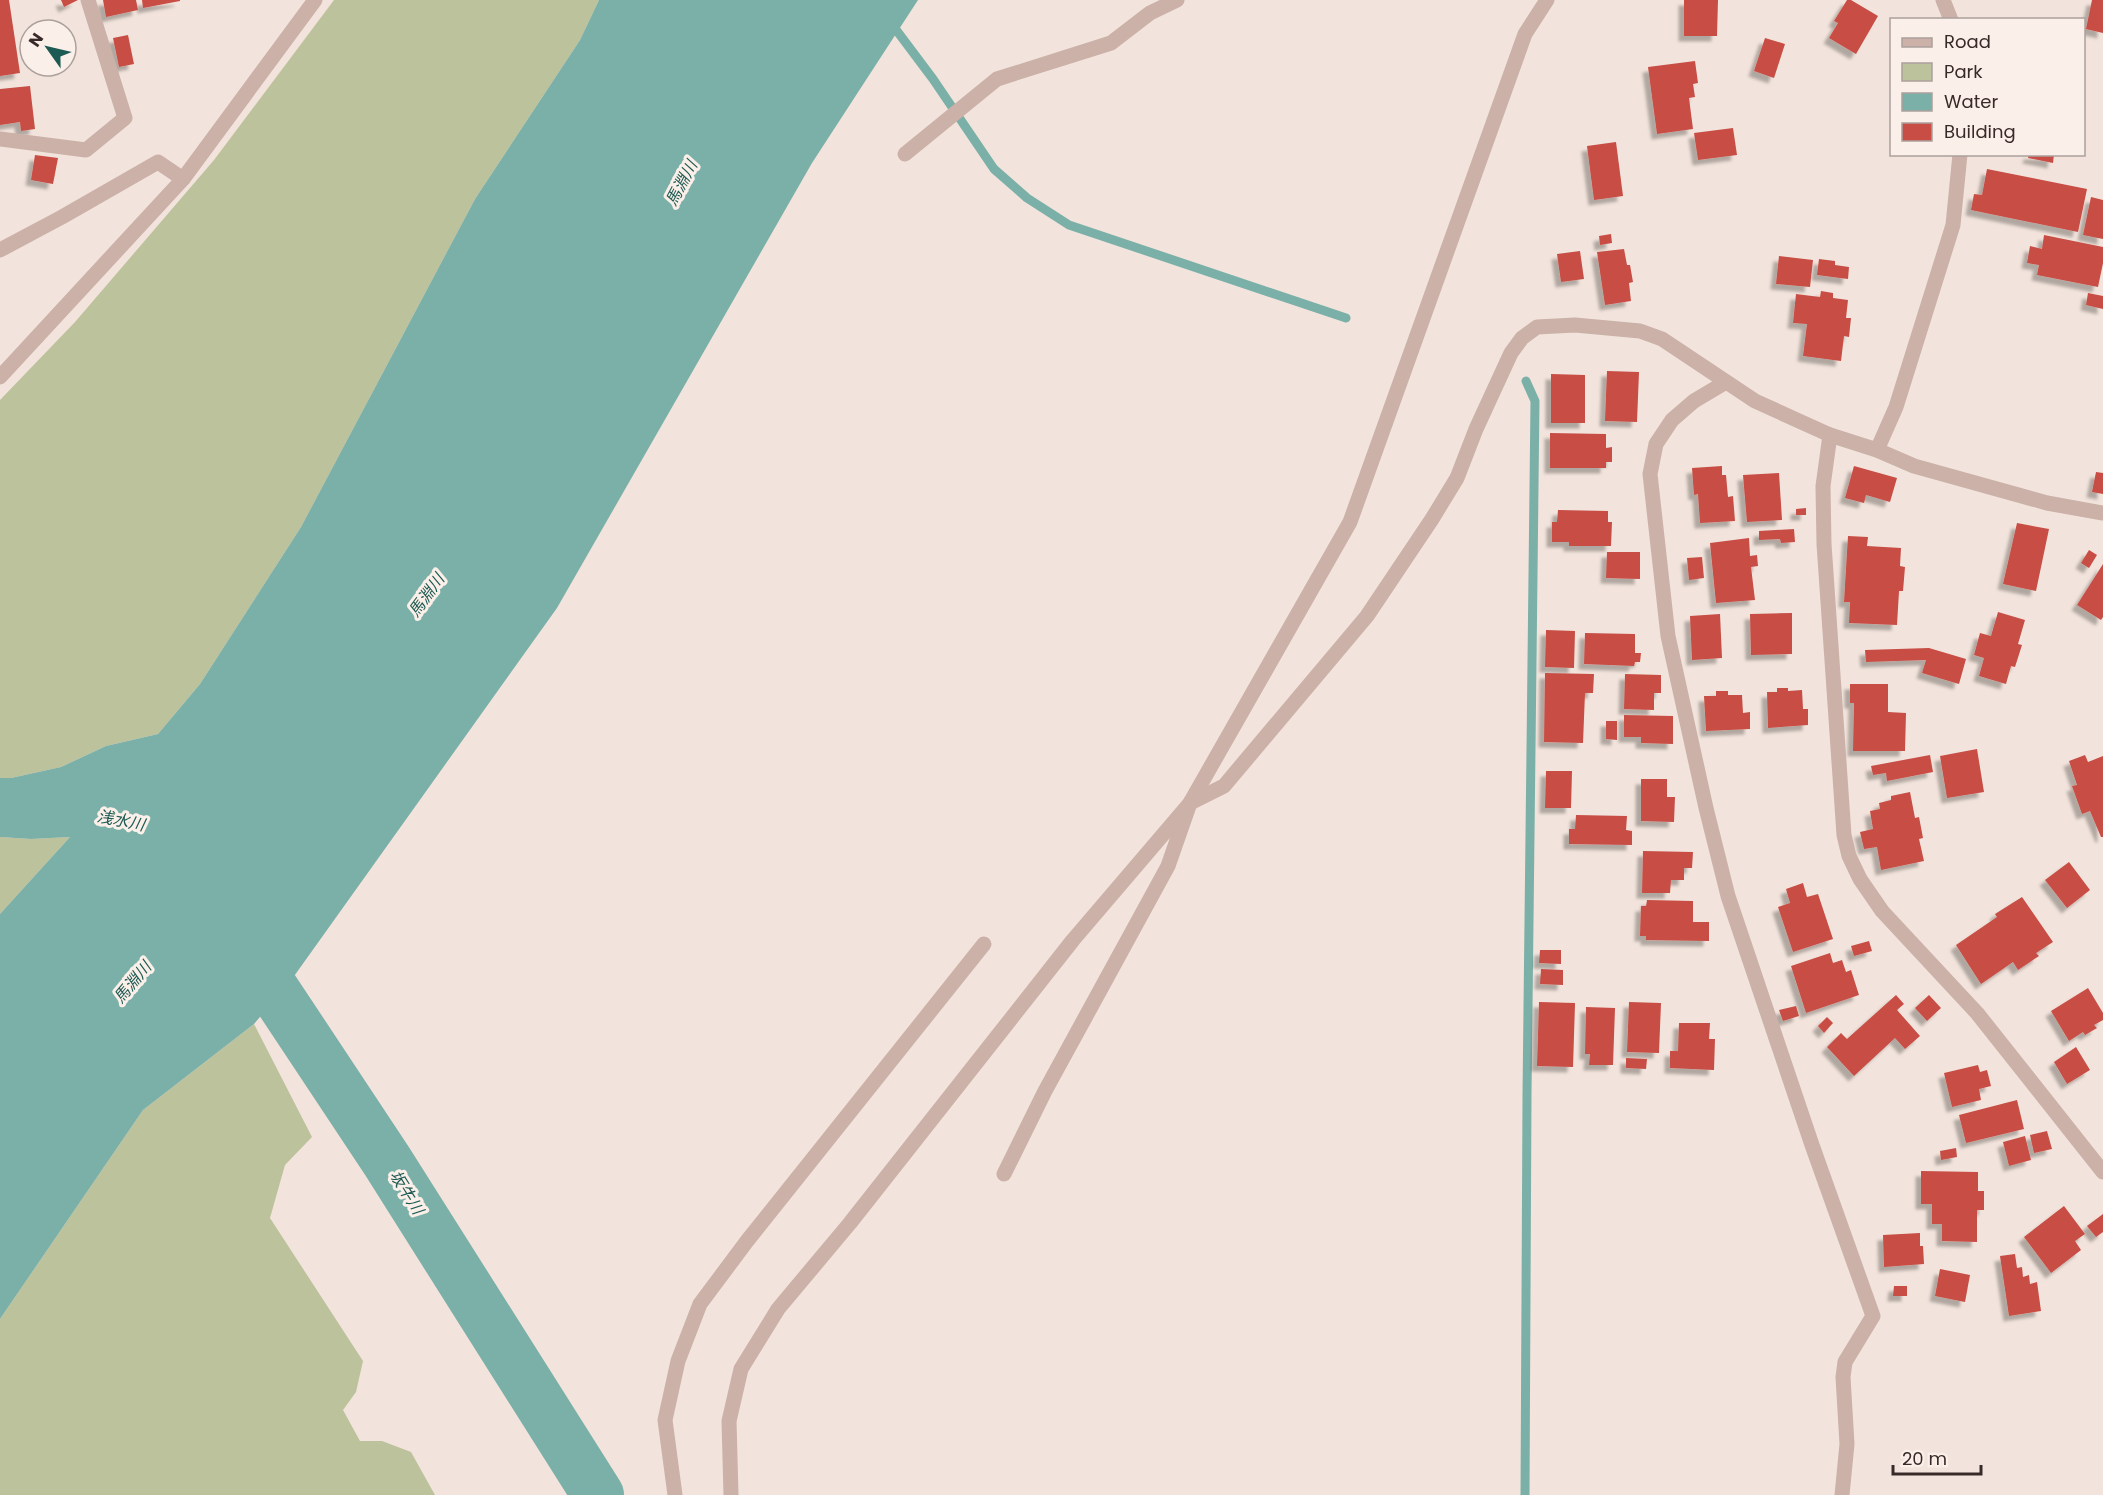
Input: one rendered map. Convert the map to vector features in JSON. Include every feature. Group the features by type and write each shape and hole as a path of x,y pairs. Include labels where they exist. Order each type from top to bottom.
{"street":[{"path":"0,139 86,150 125,118 88,0"},
{"path":"0,377 183,179 315,0"},
{"path":"905,154 997,79 1111,43 1150,13 1177,0"},
{"path":"731,1495 729,1421 741,1369 778,1309 850,1223 1073,940 1190,802 1350,522 1525,34 1547,0"},
{"path":"1943,0 1950,18"},
{"path":"1877,450 1896,407 1953,225 1960,156"},
{"path":"0,250 158,162 183,179"},
{"path":"1004,1174 1045,1091 1168,866 1190,802 1224,786 1367,616 1457,478 1476,429 1511,353 1522,338 1537,327 1575,325 1640,331 1662,339 1755,401 1830,435 1877,450 1914,466 2047,503 2103,513"},
{"path":"1725,382 1694,401 1672,420 1656,444 1650,474 1659,560 1668,636 1728,896 1812,1145 1874,1316 1845,1362 1843,1377 1847,1444 1842,1495"},
{"path":"1830,435 1823,486 1824,544 1844,835 1849,856 1860,879 1882,911 1977,1013 2103,1172"},
{"path":"675,1495 665,1420 678,1361 700,1304 747,1241 984,944"}],"green space":[{"path":"334,0 599,0 580,40 475,199 301,527 200,684 158,734 106,746 61,767 11,778 0,778 0,400 75,322 214,160"},
{"path":"0,837 31,839 70,837 0,914"},
{"path":"254,1024 312,1137 285,1165 270,1218 363,1361 356,1392 343,1410 360,1441 382,1441 411,1452 435,1495 0,1495 0,1319 143,1110"}],"water":[{"path":"599,0 918,0 812,163 557,608 292,979 254,1024 143,1110 0,1319 0,914 70,837 31,839 0,837 0,778 11,778 61,767 106,746 158,734 200,684 301,527 475,199 580,40"}],"building":[{"path":"0,0 9,0 18,73 0,76"},
{"path":"61,0 78,0 64,7"},
{"path":"103,0 136,0 138,10 106,17"},
{"path":"142,0 180,0 180,1 143,8"},
{"path":"1684,0 1718,0 1717,36 1684,36"},
{"path":"1847,0 1851,0 1878,16 1856,54 1829,38 1838,23 1834,21"},
{"path":"2092,0 2103,0 2103,33 2086,29"},
{"path":"128,35 134,64 119,67 113,38"},
{"path":"1765,38 1785,44 1774,78 1754,71"},
{"path":"1695,61 1698,83 1693,84 1695,97 1689,98 1693,129 1657,134 1648,67"},
{"path":"30,86 35,129 21,131 20,122 0,125 0,89"},
{"path":"1733,128 1737,155 1698,160 1694,133"},
{"path":"1616,142 1623,196 1594,200 1587,146"},
{"path":"35,155 58,158 53,184 31,180"},
{"path":"2028,156 2054,156 2053,163 2028,158"},
{"path":"1987,169 2087,189 2078,232 1971,210 1974,194 1982,195"},
{"path":"2091,197 2103,200 2103,239 2083,235"},
{"path":"1611,234 1612,243 1600,245 1599,236"},
{"path":"2044,235 2103,247 2103,263 2098,287 2037,275 2039,265 2027,263 2030,246 2042,249"},
{"path":"1624,249 1633,282 1629,283 1631,301 1605,305 1597,252"},
{"path":"1580,251 1584,279 1561,282 1557,254"},
{"path":"1779,256 1813,260 1810,287 1776,284"},
{"path":"1819,259 1835,261 1835,265 1849,267 1848,279 1817,275"},
{"path":"1821,291 1833,293 1833,298 1848,300 1846,318 1851,318 1849,337 1844,336 1841,361 1803,356 1807,324 1793,323 1796,294 1820,297"},
{"path":"2088,293 2103,296 2103,309 2086,305"},
{"path":"1607,371 1639,372 1637,422 1605,421"},
{"path":"1551,374 1585,375 1585,423 1551,423"},
{"path":"1550,433 1606,434 1606,448 1612,447 1612,462 1606,462 1606,468 1550,468"},
{"path":"1722,466 1722,475 1726,475 1728,497 1733,496 1735,521 1700,523 1698,494 1694,495 1692,468"},
{"path":"1854,466 1897,478 1890,502 1866,495 1864,503 1845,498"},
{"path":"2096,472 2103,473 2103,494 2092,492"},
{"path":"1779,473 1782,520 1747,522 1743,475"},
{"path":"1806,508 1806,515 1796,515 1796,509"},
{"path":"1558,510 1608,511 1608,522 1612,522 1611,546 1569,546 1569,542 1552,542 1552,522 1557,522"},
{"path":"2017,523 2049,529 2036,591 2003,584"},
{"path":"1794,529 1795,542 1781,543 1780,539 1759,540 1759,531"},
{"path":"1848,536 1868,537 1867,546 1901,548 1900,566 1905,567 1903,591 1899,591 1897,625 1849,623 1850,602 1844,602"},
{"path":"1749,538 1750,556 1757,555 1758,566 1751,567 1755,600 1716,603 1710,543"},
{"path":"2089,550 2097,555 2089,568 2081,563"},
{"path":"1607,552 1640,552 1640,579 1606,578"},
{"path":"1702,557 1704,578 1689,580 1687,558"},
{"path":"2103,564 2103,617 2101,620 2077,605"},
{"path":"1998,612 2025,620 2018,644 2022,645 2015,667 2011,666 2006,684 1979,676 1984,658 1974,655 1980,633 1991,636"},
{"path":"1792,613 1792,654 1751,655 1750,614"},
{"path":"1720,614 1722,658 1692,660 1690,616"},
{"path":"1546,630 1575,631 1574,668 1545,667"},
{"path":"1585,633 1635,634 1635,653 1641,653 1640,662 1635,662 1634,666 1584,664"},
{"path":"1929,648 1966,659 1959,684 1922,673 1926,660 1866,662 1865,650"},
{"path":"1545,673 1594,674 1593,693 1585,693 1583,743 1544,742"},
{"path":"1625,674 1661,675 1661,693 1654,693 1654,710 1624,709"},
{"path":"1850,684 1888,684 1888,712 1906,713 1905,751 1853,751 1854,703 1850,703"},
{"path":"1777,688 1788,688 1788,691 1802,690 1803,709 1808,709 1808,725 1768,728 1767,692 1777,692"},
{"path":"1716,691 1728,691 1728,695 1742,695 1743,713 1750,712 1750,729 1706,731 1704,696 1716,696"},
{"path":"1624,715 1673,716 1673,744 1641,743 1641,737 1624,737"},
{"path":"1606,721 1617,721 1617,740 1606,739"},
{"path":"1977,749 1984,792 1947,798 1940,756"},
{"path":"1930,755 1933,772 1887,781 1886,773 1873,775 1871,766"},
{"path":"2085,755 2088,762 2103,756 2103,837 2090,811 2082,814 2072,786 2077,785 2069,761"},
{"path":"1546,771 1572,771 1571,808 1545,808"},
{"path":"1641,779 1667,779 1667,797 1675,797 1674,822 1641,821"},
{"path":"1910,792 1915,818 1919,817 1923,838 1919,839 1924,861 1881,870 1877,847 1864,849 1860,832 1873,829 1870,811 1880,809 1879,803 1891,800 1891,796"},
{"path":"1576,815 1627,816 1626,830 1632,831 1632,845 1569,844 1569,829 1575,829"},
{"path":"1643,851 1693,852 1692,868 1684,868 1684,880 1671,880 1670,893 1642,893"},
{"path":"2069,862 2090,890 2067,908 2045,880"},
{"path":"1803,883 1807,897 1818,894 1833,939 1793,952 1778,907 1790,903 1786,889"},
{"path":"2022,897 2053,942 2036,953 2039,956 2018,970 2013,962 1981,984 1956,945 1997,917 1995,914"},
{"path":"1647,900 1693,901 1693,922 1709,922 1709,941 1646,940 1646,936 1640,936 1641,906 1646,906"},
{"path":"1869,941 1872,951 1854,956 1851,946"},
{"path":"1540,950 1561,950 1561,964 1539,963"},
{"path":"1830,953 1833,963 1842,960 1846,972 1851,970 1859,995 1806,1013 1791,966"},
{"path":"1541,969 1563,970 1563,985 1540,984"},
{"path":"2088,988 2103,1013 2103,1020 2094,1025 2097,1028 2085,1035 2083,1032 2069,1041 2051,1011"},
{"path":"1896,995 1904,1004 1897,1010 1920,1036 1905,1049 1895,1038 1854,1076 1827,1047 1841,1033 1847,1039"},
{"path":"1929,995 1941,1008 1927,1021 1915,1008"},
{"path":"1539,1002 1575,1003 1573,1067 1537,1066"},
{"path":"1629,1002 1661,1003 1659,1053 1627,1052"},
{"path":"1796,1006 1799,1016 1783,1021 1779,1010"},
{"path":"1586,1007 1615,1008 1613,1065 1589,1065 1590,1054 1585,1054"},
{"path":"1827,1017 1833,1023 1824,1033 1818,1026"},
{"path":"1679,1023 1710,1023 1709,1039 1715,1039 1714,1070 1670,1068 1670,1051 1678,1051"},
{"path":"2076,1047 2090,1070 2067,1084 2054,1062"},
{"path":"1626,1058 1647,1059 1646,1069 1626,1068"},
{"path":"1978,1065 1980,1072 1987,1070 1991,1086 1979,1089 1981,1100 1952,1107 1944,1073"},
{"path":"2017,1100 2024,1129 1966,1143 1959,1115"},
{"path":"2047,1131 2052,1149 2034,1153 2030,1135"},
{"path":"2025,1136 2031,1160 2009,1166 2003,1142"},
{"path":"1956,1148 1957,1157 1941,1160 1940,1151"},
{"path":"1921,1171 1978,1172 1978,1191 1984,1191 1984,1210 1977,1210 1977,1242 1942,1241 1942,1224 1932,1224 1932,1204 1921,1204"},
{"path":"2064,1206 2085,1234 2075,1241 2081,1250 2051,1273 2024,1237"},
{"path":"2103,1214 2103,1232 2096,1237 2087,1226"},
{"path":"1920,1233 1924,1264 1884,1267 1883,1235"},
{"path":"2015,1254 2017,1268 2022,1267 2023,1277 2029,1275 2030,1284 2037,1282 2041,1311 2009,1316 2000,1256"},
{"path":"1940,1269 1970,1275 1965,1302 1935,1296"},
{"path":"1894,1286 1907,1286 1907,1296 1893,1296"}],"waterway":[{"path":"891,23 933,79 994,169 1027,198 1069,225 1346,318"},
{"path":"1525,1495 1535,401 1526,381"},
{"name":"坂牛川","path":"233,941 269,983 387,1161 598,1495"}],"water label":[{"name":"馬淵川","path":"681,183"},
{"name":"馬淵川","path":"426,595"},
{"name":"浅水川","path":"121,820"},
{"name":"馬淵川","path":"132,982"}]}
